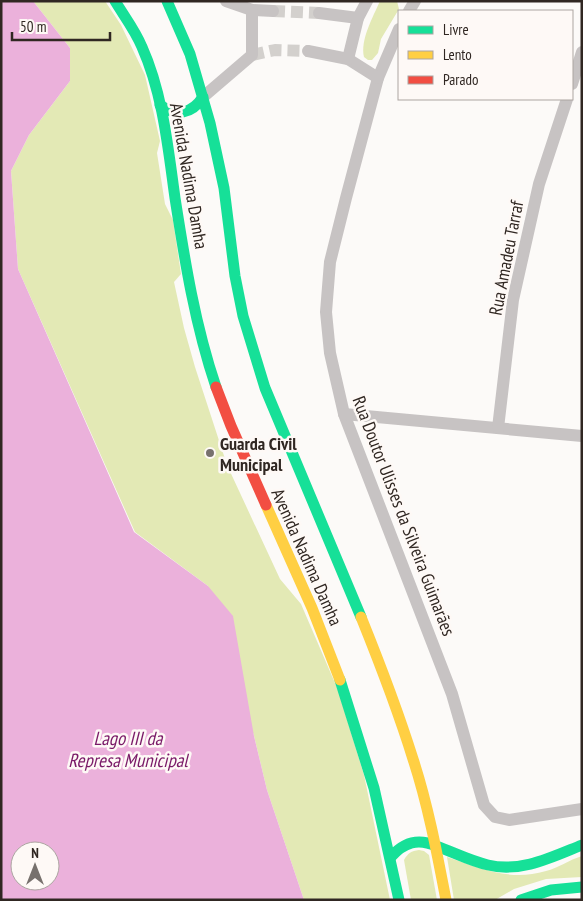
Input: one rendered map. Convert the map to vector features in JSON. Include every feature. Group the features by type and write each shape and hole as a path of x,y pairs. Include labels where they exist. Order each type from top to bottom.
{"main road":[{"name":"Avenida Nadima Damha","path":"115,1 142,46 156,85 188,274 207,360 232,430 312,607 337,672 371,773 399,900"},
{"name":"Avenida Nadima Damha","path":"167,1 190,54 210,123 224,188 235,276 243,316 265,388 381,665 414,761 436,846 446,900"},
{"path":"160,105 171,113 185,113 196,107 203,96"},
{"path":"391,857 403,845 420,841 489,865 505,867 522,866 538,863 582,845"},
{"path":"521,900 539,892 561,887 582,887"}],"street":[{"path":"226,1 252,10 273,11"},
{"path":"348,60 358,18 367,1"},
{"path":"203,96 252,55 252,10"},
{"path":"319,13 358,18"},
{"name":"Rua Doutor Ulisses da Silveira Guimarães","path":"398,31 378,78 330,262 326,312 330,353 344,414 452,694 484,805 495,817 501,820 520,819 582,809"},
{"path":"308,51 348,60 378,78"},
{"path":"573,81 582,52"},
{"name":"Rua Amadeu Tarraf","path":"498,428 513,300 539,184 567,100"},
{"path":"344,414 582,436"}],"green space":[{"path":"33,1 105,1 121,25 145,75 160,141 157,153 165,204 173,220 181,274 174,282 195,367 227,465 280,579 301,604 338,690 364,775 390,900 304,900 267,790 254,736 208,586 135,532 18,269 11,171 29,135 70,81 70,48"},
{"path":"380,1 397,1 399,9 381,39 378,53 372,60 364,57 363,50 368,29"},
{"path":"419,850 429,855 437,900 411,900 404,860 410,853"},
{"path":"582,856 582,877 546,879 514,889 495,900 454,900 447,857 495,872 520,875 550,870"}],"water":[{"name":"Lago III da Represa Municipal","path":"1,1 33,1 70,48 70,81 29,135 11,171 18,269 134,532 208,586 233,616 254,736 267,790 304,900 1,900"}],"tunnel":[{"path":"273,11 319,13"},
{"path":"252,55 275,50 308,51"}],"traffic: fast":[{"path":"115,1 139,41 149,65 160,102 191,293 216,387"},
{"path":"167,1 190,54 210,123 224,188 235,276 243,316 265,388 361,617"},
{"path":"160,105 172,111 183,112 194,107 203,97"},
{"path":"340,680 374,788 399,900"},
{"path":"391,857 401,848 412,843 423,842 436,846"},
{"path":"436,846 488,865 512,867 548,859 582,845"},
{"path":"521,900 551,890 582,887"}],"traffic: slow":[{"path":"266,505 312,608 340,680"},
{"path":"361,617 395,705 418,776 432,829 446,900"}],"traffic: jam":[{"path":"216,387 266,505"}],"place":[{"name":"Guarda Civil Municipal","path":"210,453"}]}
